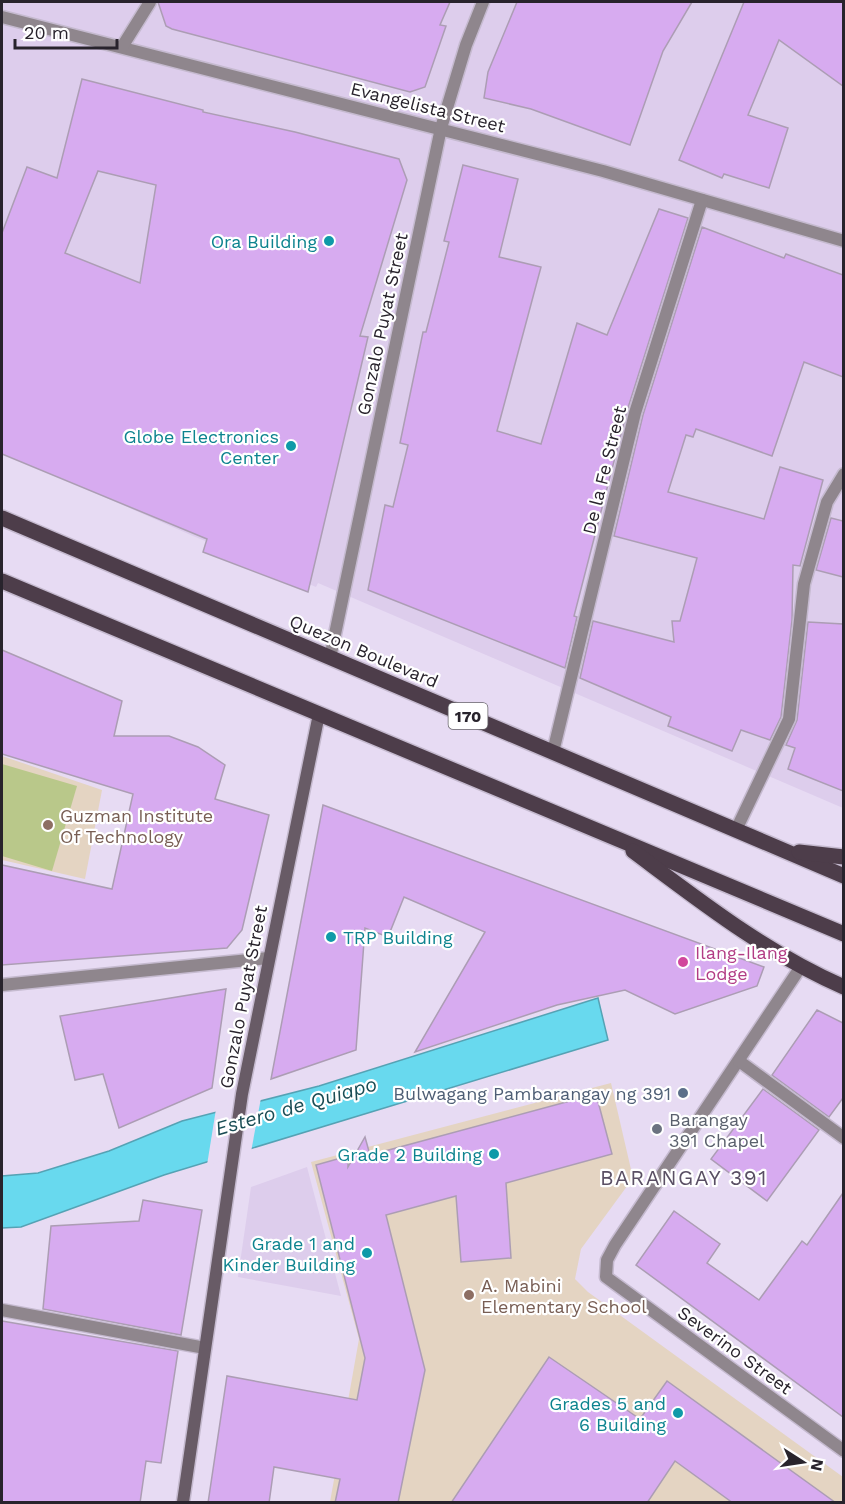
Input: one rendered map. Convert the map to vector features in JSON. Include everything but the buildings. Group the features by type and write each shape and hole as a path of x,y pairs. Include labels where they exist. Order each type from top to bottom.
{"main road":[{"name":"Quezon Boulevard","path":"2,518 843,876"},
{"path":"2,580 843,934"},
{"path":"612,835 722,917 800,968 843,987"},
{"path":"781,850 843,857"}],"street":[{"path":"122,47 150,2"},
{"name":"Gonzalo Puyat Street","path":"330,658 441,128 466,45 483,2"},
{"name":"Evangelista Street","path":"2,17 441,128 843,241"},
{"name":"De la Fe Street","path":"553,752 636,413 702,200"},
{"path":"736,830 789,719 804,584 827,502 843,474"},
{"name":"Gonzalo Puyat Street","path":"183,1503 242,1094 319,714"},
{"path":"2,985 268,958"},
{"path":"800,968 739,1061 843,1138"},
{"name":"Severino Street","path":"739,1061 615,1245 607,1260 606,1277 843,1452"},
{"path":"2,1310 205,1348"}],"shaded area":[{"path":"2,2 843,2 843,808 318,583 316,587 193,536 2,452"},
{"name":"Guzman Institute Of Technology","path":"2,756 102,790 85,879 2,860"},
{"name":"A. Mabini Elementary School","path":"611,1083 633,1178 581,1249 575,1279 588,1292 843,1477 843,1502 330,1502 359,1339 311,1162"},
{"path":"307,1167 341,1296 238,1277 251,1187"}],"green space":[{"name":"Guzman Institute Of Technology","path":"2,764 77,786 52,871 2,856"}],"water":[{"name":"Estero de Quiapo","path":"598,998 608,1040 164,1175 21,1227 2,1228 2,1176 38,1173 109,1151 182,1121 319,1086"}],"pier":[{"path":"261,1098 251,1152 207,1165 216,1109"}],"place":[{"name":"Ora Building","path":"329,241"},
{"name":"Globe Electronics Center","path":"291,446"},
{"name":"Guzman Institute Of Technology","path":"48,825"},
{"name":"TRP Building","path":"331,937"},
{"name":"Ilang-Ilang Lodge","path":"683,962"},
{"name":"Bulwagang Pambarangay ng 391","path":"683,1093"},
{"name":"Barangay 391 Chapel","path":"657,1129"},
{"name":"Grade 2 Building","path":"494,1154"},
{"name":"Grade 1 and Kinder Building","path":"367,1253"},
{"name":"A. Mabini Elementary School","path":"469,1295"},
{"name":"Grades 5 and 6 Building","path":"678,1413"}],"district":[{"name":"BARANGAY 391","path":"684,1177"}]}
